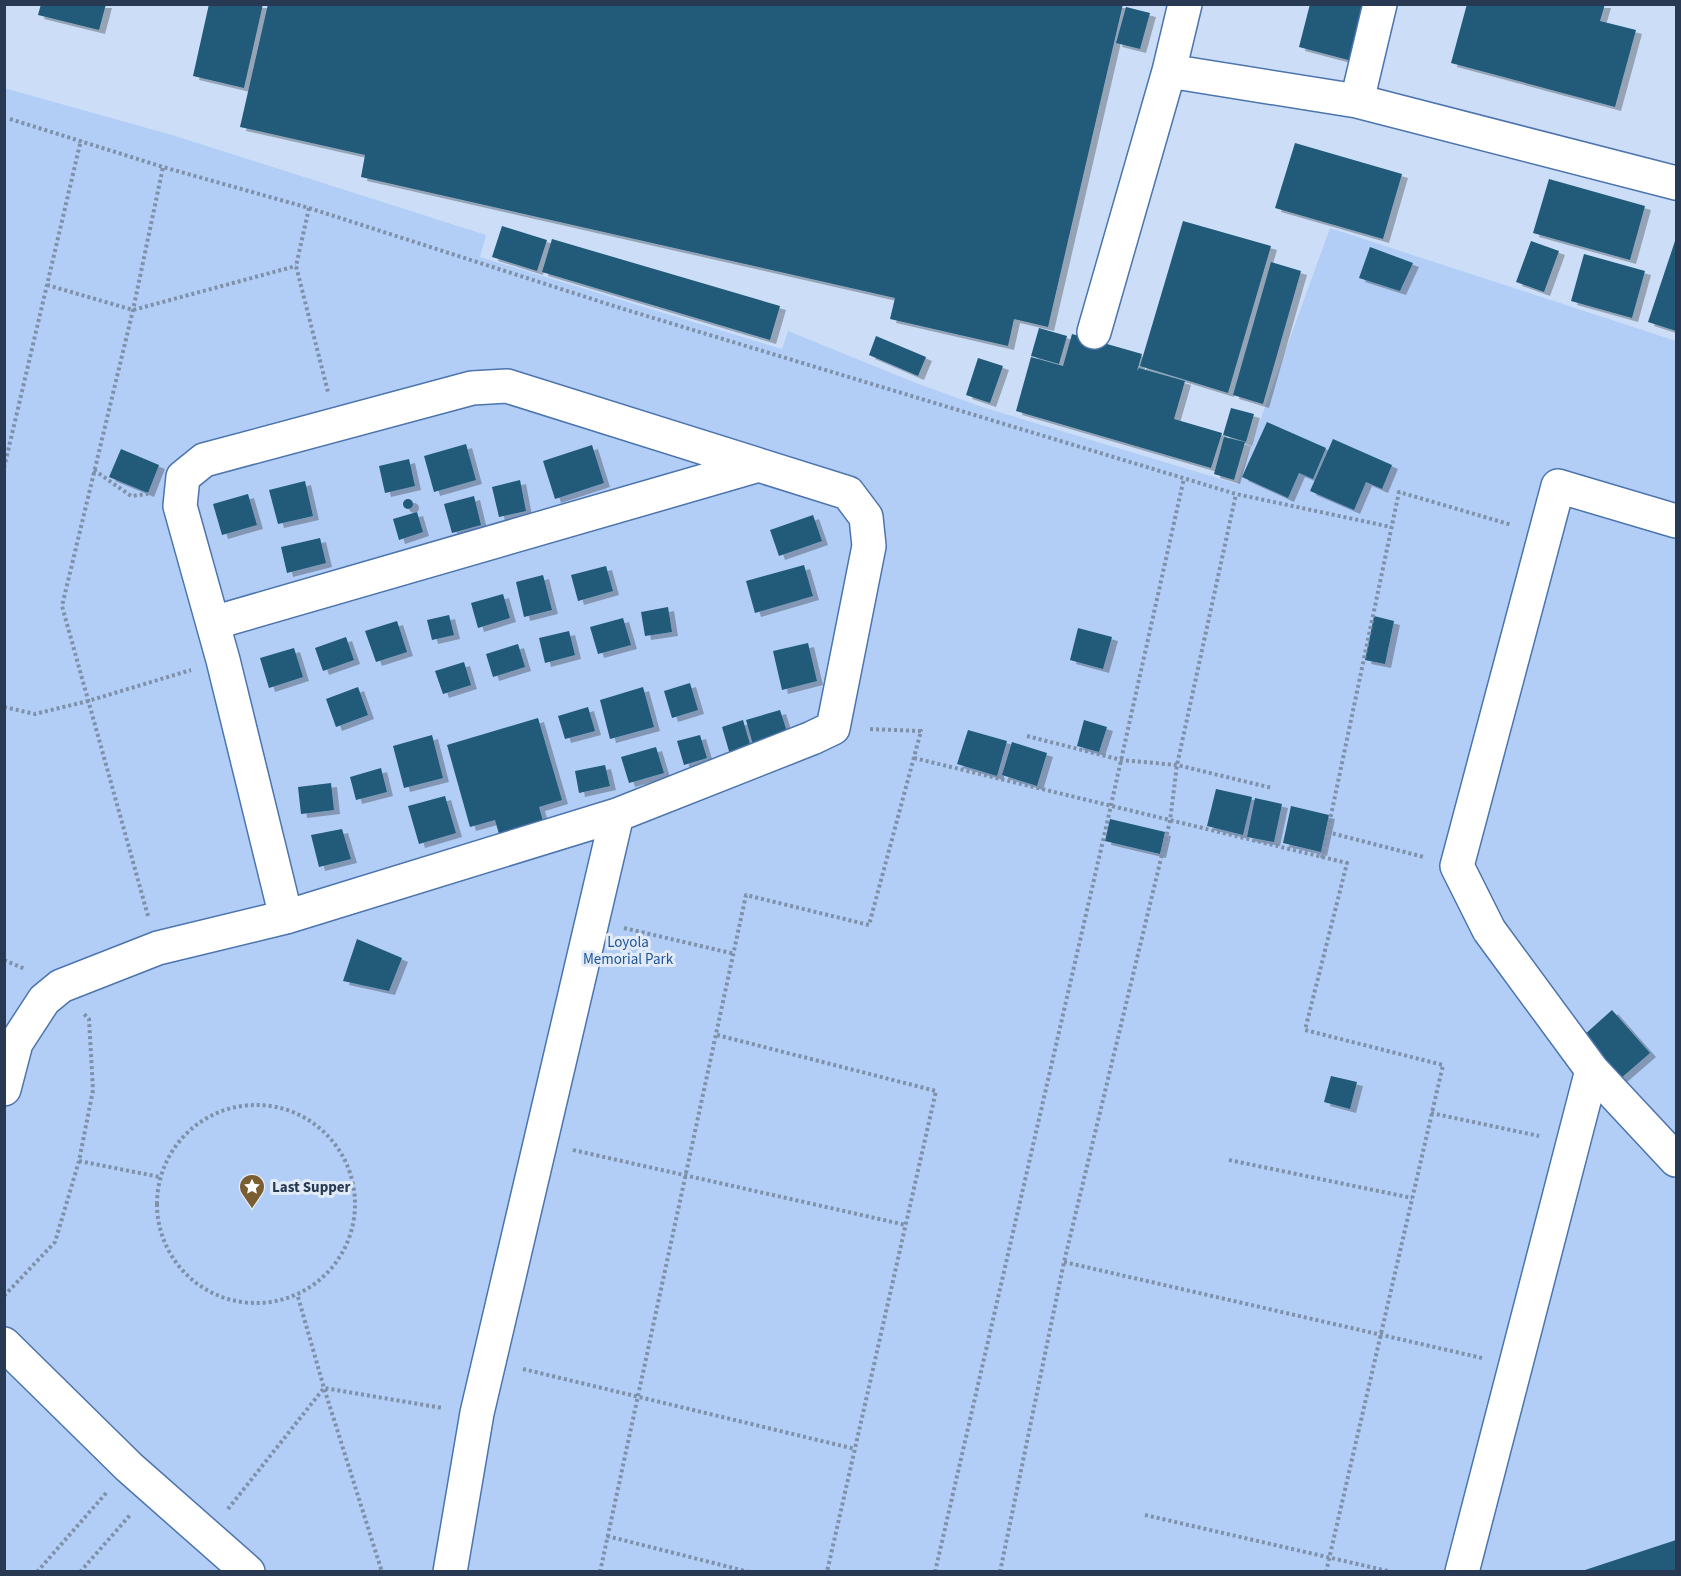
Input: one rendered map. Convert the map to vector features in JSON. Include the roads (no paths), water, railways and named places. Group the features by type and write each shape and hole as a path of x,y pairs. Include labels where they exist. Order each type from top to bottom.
{"lane":[{"path":"1094,332 1169,71 1185,4"},
{"path":"1357,101 1380,4"},
{"path":"1169,71 1357,101 1677,183"},
{"path":"4,1089 16,1043 44,1000 61,986 158,948 286,917 617,815 833,728 869,546 866,517 848,493 507,386 472,388 204,460 183,477 180,506 223,660 286,917"},
{"path":"213,623 759,465"},
{"path":"1677,521 1558,486 1457,866 1489,930 1592,1070 1677,1160"},
{"path":"450,1572 488,1361 617,815"},
{"path":"1462,1572 1592,1070"},
{"path":"4,1344 129,1467 248,1572"}],"place":[{"name":"Last Supper","path":"252,1210"}],"park label":[{"name":"Loyola Memorial Park","path":"628,950"}]}
